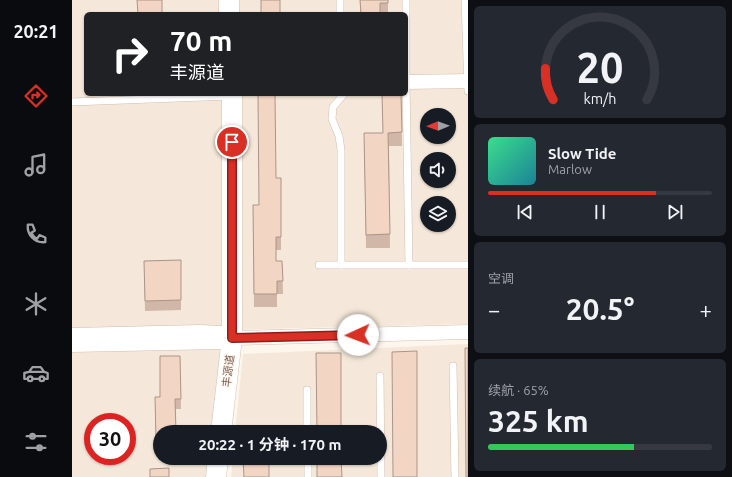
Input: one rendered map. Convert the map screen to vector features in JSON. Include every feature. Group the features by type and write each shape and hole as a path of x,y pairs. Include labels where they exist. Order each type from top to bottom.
{"street":[{"path":"229,0 229,12"},
{"path":"408,82 468,82"},
{"name":"丰源道","path":"222,425 232,338 232,96"},
{"path":"72,335 200,332 222,333 232,338"},
{"path":"72,345 221,342 232,338 468,332"},
{"path":"216,477 217,465"}],"lane":[{"path":"340,0 340,12"},
{"path":"406,0 406,12"},
{"path":"465,0 468,90"},
{"path":"72,102 209,96"},
{"path":"341,265 341,150 339,136 332,119 333,107 342,96"},
{"path":"406,96 409,266"},
{"path":"319,265 468,265"},
{"path":"453,366 455,477"},
{"path":"380,376 381,477"},
{"path":"307,390 307,425"},
{"path":"308,465 308,477"}],"shaded area":[{"path":"72,0 468,0 468,324 225,330 213,425 153,425 153,465 207,465 206,477 72,477"},
{"path":"468,344 468,477 231,477 232,465 387,465 387,425 236,425 243,354"}],"building":[{"path":"137,0 162,0 162,12 138,12"},
{"path":"261,0 280,0 280,12 261,12"},
{"path":"360,0 388,0 388,3 380,3 380,12 361,12"},
{"path":"258,96 275,96 276,178 281,178 281,237 276,237 276,261 282,261 283,281 277,281 277,294 254,294 253,205 259,205"},
{"path":"382,96 401,96 402,132 388,133 390,234 366,235 364,133 383,133"},
{"path":"181,260 181,300 145,301 144,261"},
{"path":"465,348 468,348 468,477 466,477"},
{"path":"417,351 417,477 393,477 392,352"},
{"path":"316,353 341,353 341,425 317,425"},
{"path":"160,356 180,356 181,399 175,399 176,425 156,425 155,397 160,397"},
{"path":"243,465 269,465 269,477 244,477"},
{"path":"317,465 341,465 342,477 317,477"},
{"path":"169,468 169,477 150,477 150,469"}],"route":[{"path":"232,142 232,338 358,335"}]}
